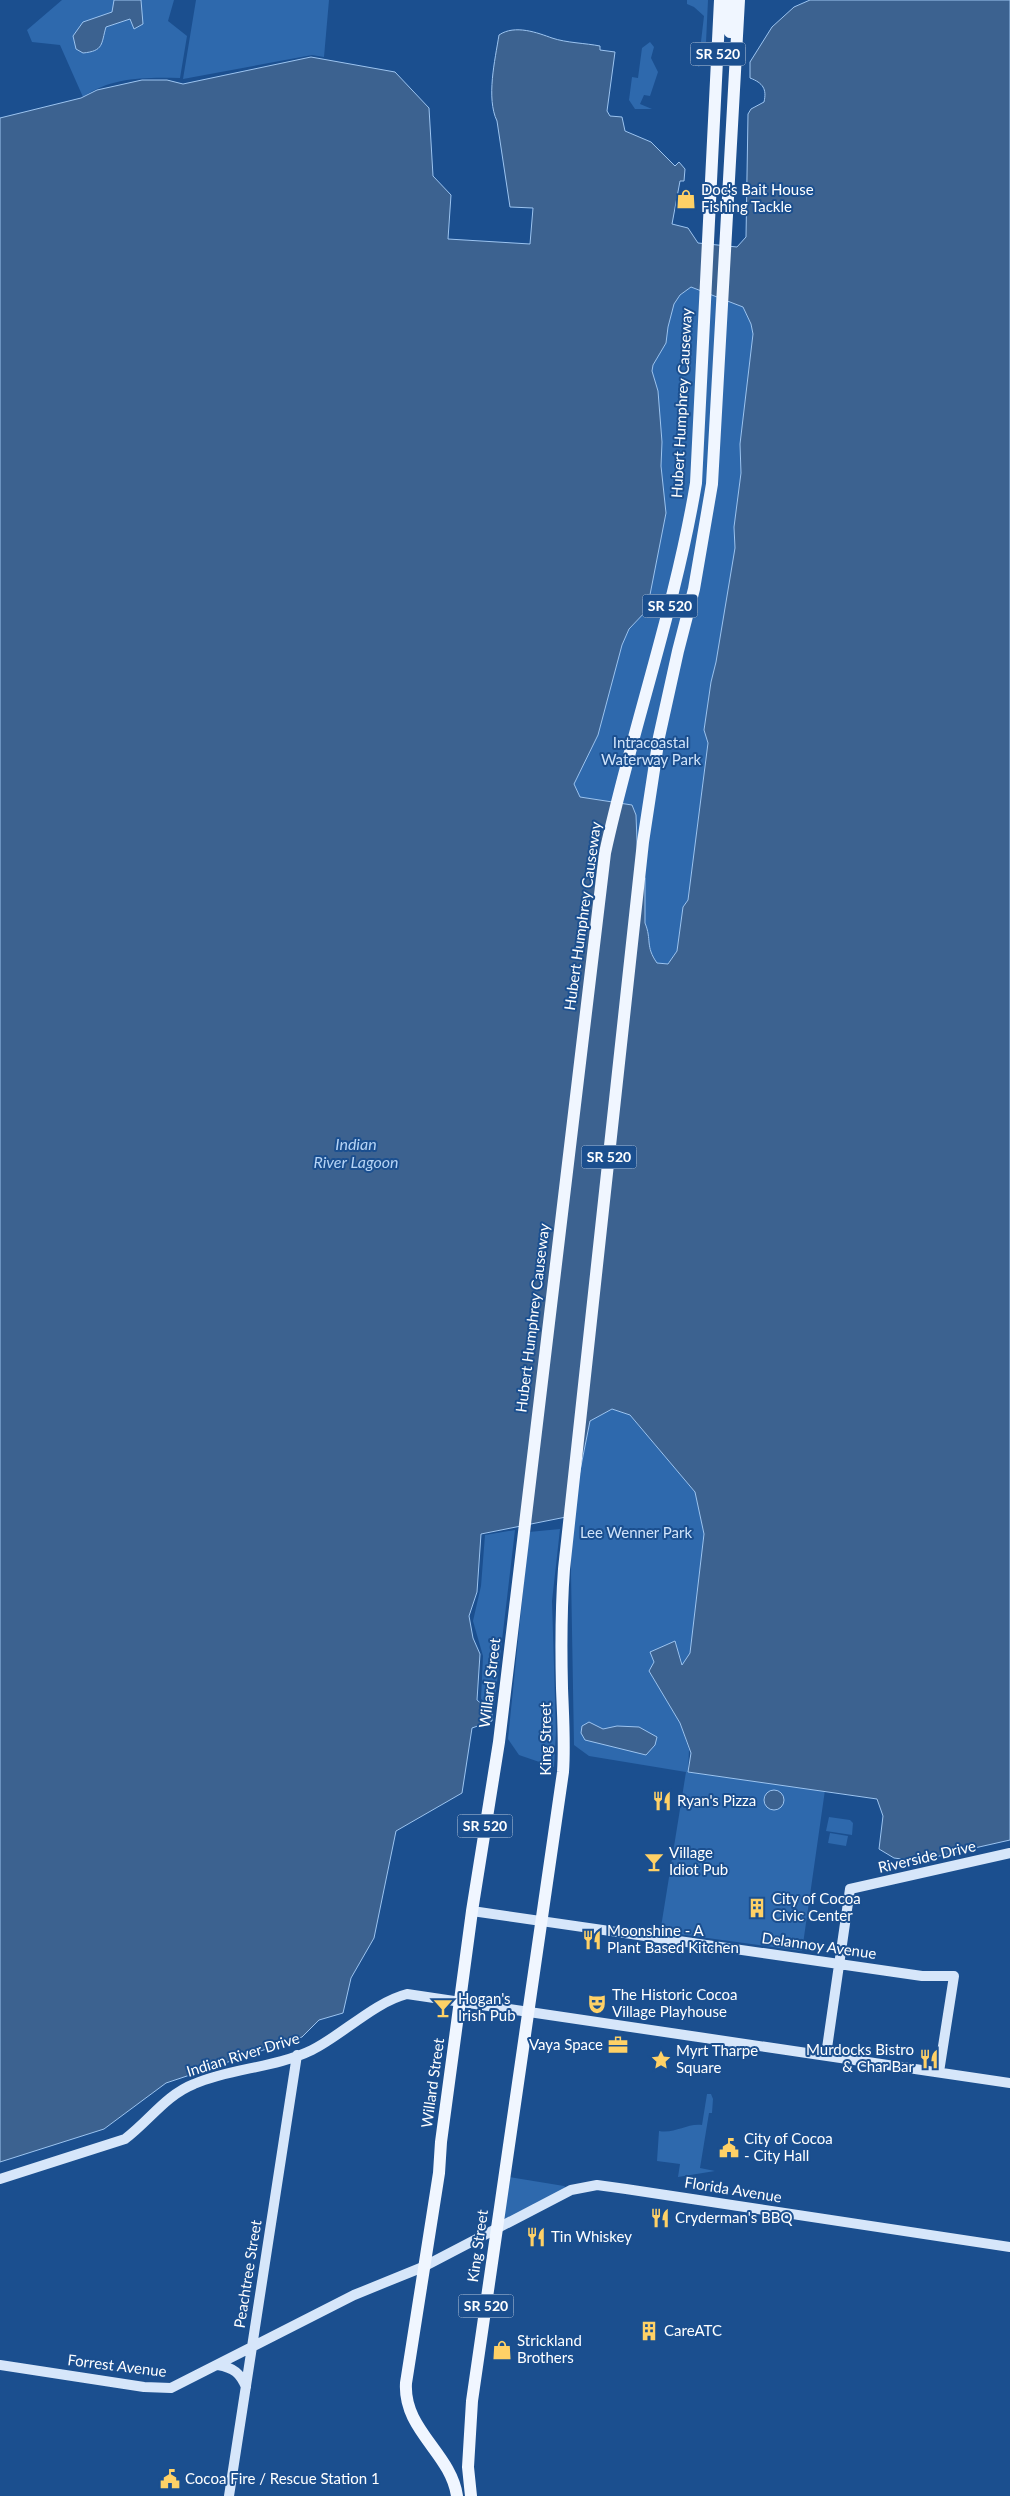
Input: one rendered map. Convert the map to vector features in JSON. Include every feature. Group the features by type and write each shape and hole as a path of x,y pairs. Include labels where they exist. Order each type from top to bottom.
{"main road":[{"name":"Hubert Humphrey Causeway","path":"523,1542 602,881 619,788 686,545 696,483 720,0"},
{"path":"728,0 733,89"},
{"name":"SR 520","path":"733,89 739,0"},
{"name":"King Street","path":"471,2496 468,2467 472,2401 562,1782 565,1745 562,1690 562,1596 637,896 652,780 678,651 702,550 712,484 733,89"},
{"name":"Willard Street","path":"457,2496 455,2483 448,2466 414,2421 405,2391 439,2173 441,2142 472,1911 499,1742 523,1542"}],"street":[{"name":"Riverside Drive","path":"839,1964 850,1889 1010,1853"},
{"name":"Delannoy Avenue","path":"472,1911 922,1976 954,1976 940,2072"},
{"path":"826,2055 839,1964"},
{"name":"Indian River Drive","path":"0,2179 125,2139 141,2127 170,2097 194,2084 297,2056 322,2045 387,2003 407,1994 1010,2083"},
{"name":"Peachtree Street","path":"229,2496 297,2056"},
{"name":"Florida Avenue","path":"423,2267 571,2190 596,2185 1010,2247"},
{"name":"Forrest Avenue","path":"0,2365 158,2388 171,2388 354,2296 423,2267"},
{"path":"218,2365 231,2368 241,2375 246,2387"}],"green space":[{"path":"62,0 174,0 168,21 187,36 180,78 142,78 117,82 105,85 83,97 60,45 32,42 27,30"},
{"path":"196,0 329,0 324,57 312,55 183,79"},
{"path":"687,0 708,0 705,64 698,67 704,16 694,7 687,4"},
{"path":"650,42 654,47 651,58 658,72 650,96 644,95 640,104 652,109 635,109 629,100 632,77 638,78 642,48"},
{"name":"Intracoastal Waterway Park","path":"691,287 743,307 751,324 753,334 740,444 741,473 734,527 735,548 704,730 708,743 688,900 683,907 677,951 668,964 657,963 651,952 645,923 645,878 638,868 636,815 632,805 580,797 574,784 598,735 622,645 629,629 647,609 666,513 661,466 662,442 658,391 652,371 653,365 666,343 674,304 680,295"},
{"name":"Lee Wenner Park","path":"613,1409 630,1415 695,1492 704,1534 690,1653 683,1665 675,1642 651,1652 654,1662 649,1671 680,1723 689,1750 688,1772 825,1790 802,1951 671,1933 666,1928 661,1927 686,1772 589,1756 574,1745 570,1516 590,1420"},
{"path":"560,1529 552,1601 556,1732 554,1767 519,1755 508,1739 529,1532"},
{"path":"515,1530 494,1708 481,1699 483,1656 473,1621 481,1586 485,1535"},
{"path":"829,1817 850,1820 853,1823 852,1835 826,1831"},
{"path":"830,1833 848,1836 846,1846 828,1843"},
{"path":"707,2094 711,2094 713,2099 712,2113 709,2113 700,2168 715,2171 678,2177 680,2164 657,2161 659,2131 665,2132 702,2125"},
{"path":"509,2177 564,2186 566,2188 502,2222"}],"water":[{"path":"114,0 141,0 143,24 134,29 130,19 106,27 102,42 98,48 83,53 76,49 73,36 83,22 112,12"},
{"name":"Indian River Lagoon","path":"810,0 1010,0 1010,1840 917,1861 894,1858 879,1849 883,1816 877,1799 688,1772 691,1753 680,1723 649,1671 654,1662 650,1652 675,1641 682,1665 690,1653 704,1534 695,1492 630,1415 612,1409 590,1421 571,1516 481,1534 477,1592 469,1616 473,1638 480,1654 477,1700 492,1713 492,1721 472,1728 462,1793 396,1831 374,1938 351,1978 343,2013 319,2020 302,2037 225,2063 223,2061 203,2062 205,2070 166,2083 104,2129 0,2162 0,118 81,98 97,90 142,80 167,80 183,84 311,57 395,72 429,108 433,176 451,195 448,239 530,244 533,208 510,207 497,121 492,101 494,67 499,35 512,30 526,30 564,41 600,46 600,50 615,52 607,111 610,116 622,117 625,131 651,142 675,166 679,162 685,169 684,181 680,181 672,224 688,228 698,243 737,247 746,237 748,114 751,109 764,102 765,97 761,84 750,78 750,62 772,27 794,7","holes":["691,287 743,307 751,324 753,334 740,444 741,473 734,527 735,548 704,730 708,743 688,900 683,907 677,951 668,964 657,963 651,952 645,923 645,878 638,868 636,815 632,805 580,797 574,784 598,735 622,645 629,629 647,610 666,513 661,466 662,442 658,391 652,371 653,365 666,343 674,304 680,295"]},
{"path":"589,1722 603,1729 617,1726 639,1727 657,1737 655,1745 646,1755 585,1740 581,1733 582,1726"},
{"path":"774,1790 781,1793 784,1800 781,1807 774,1810 767,1807 764,1800 767,1793"}],"place":[{"name":"Doc's Bait House Fishing Tackle","path":"686,199"},
{"name":"Ryan's Pizza","path":"662,1801"},
{"name":"Village Idiot Pub","path":"654,1862"},
{"name":"City of Cocoa Civic Center","path":"757,1908"},
{"name":"Moonshine - A Plant Based Kitchen","path":"592,1940"},
{"name":"The Historic Cocoa Village Playhouse","path":"597,2004"},
{"name":"Hogan's Irish Pub","path":"443,2008"},
{"name":"Vaya Space","path":"618,2045"},
{"name":"Murdocks Bistro & Char Bar","path":"929,2059"},
{"name":"Myrt Tharpe Square","path":"661,2060"},
{"name":"City of Cocoa - City Hall","path":"729,2148"},
{"name":"Cryderman's BBQ","path":"660,2218"},
{"name":"Tin Whiskey","path":"536,2237"},
{"name":"CareATC","path":"649,2331"},
{"name":"Strickland Brothers","path":"502,2350"},
{"name":"Cocoa Fire / Rescue Station 1","path":"170,2479"}]}
